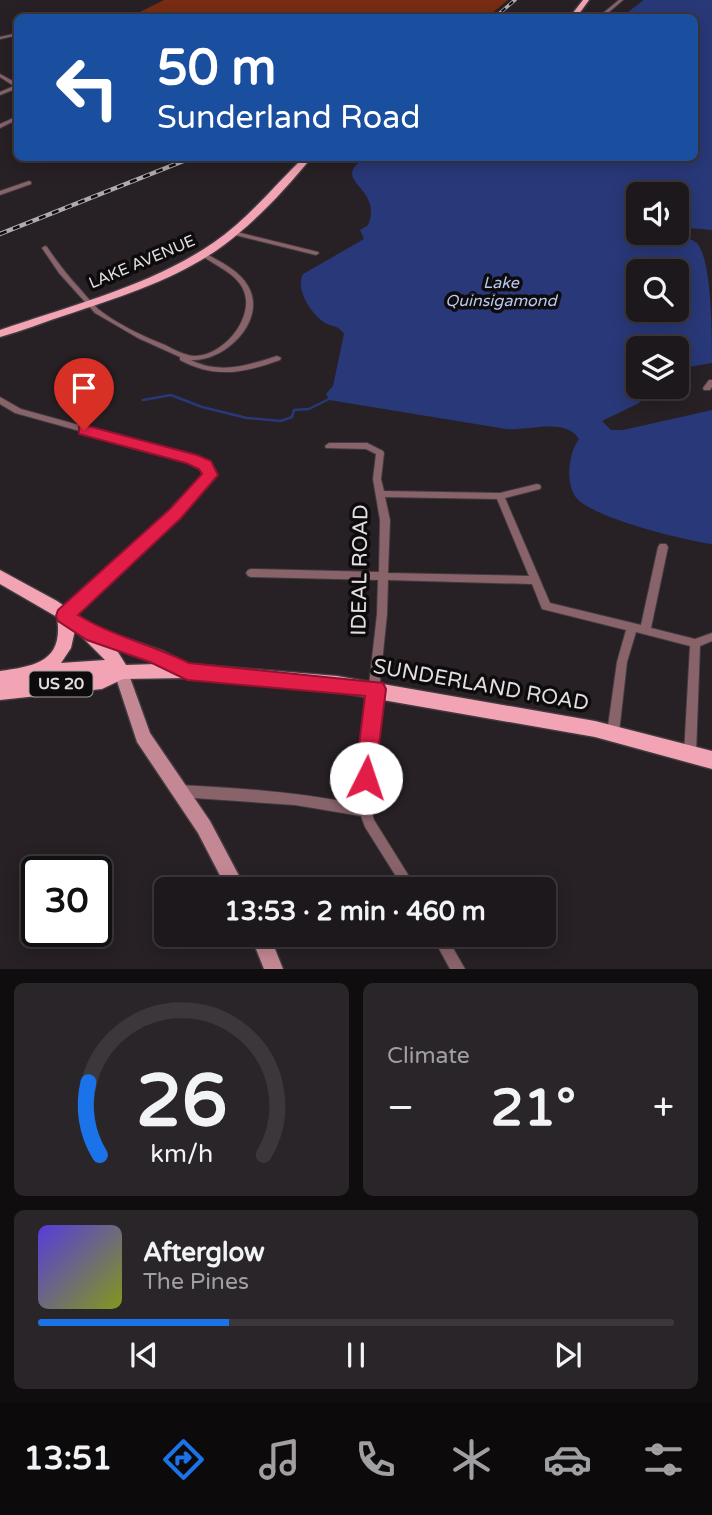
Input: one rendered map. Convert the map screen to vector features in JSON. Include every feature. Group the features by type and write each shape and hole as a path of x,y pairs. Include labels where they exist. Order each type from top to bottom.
{"main road":[{"path":"575,14 586,0"},
{"name":"LAKE AVENUE","path":"0,334 169,272 203,254 233,233 304,161"},
{"path":"0,576 93,634 109,650 121,672"},
{"path":"36,674 58,656 67,642 65,616"},
{"path":"93,634 157,656 187,671"},
{"name":"US 20","path":"0,678 102,666 121,672"},
{"name":"SUNDERLAND ROAD","path":"121,672 187,671 376,689 613,733"},
{"name":"US 20","path":"0,692 102,681 121,672"},
{"name":"US 20","path":"613,733 712,760"}],"street":[{"path":"604,14 621,0"},
{"path":"0,193 29,183"},
{"path":"233,233 316,253"},
{"path":"45,248 61,275 92,308 204,368 249,369 277,358"},
{"path":"175,354 195,358 212,353 238,334 248,314 250,297 246,287 203,254"},
{"path":"0,400 18,411 191,459 210,470 208,479 194,496 65,616"},
{"path":"329,446 355,445 378,450"},
{"name":"IDEAL ROAD","path":"364,811 362,800 376,689 383,577 385,520 377,479 378,450"},
{"path":"382,494 500,496 537,487"},
{"path":"500,496 547,606 695,643 712,638"},
{"path":"645,630 663,547"},
{"path":"251,573 535,580"},
{"path":"613,733 622,662 632,627"},
{"path":"690,754 695,643"},
{"path":"121,672 143,737 223,858 232,877"},
{"path":"179,791 259,795 328,803 364,811 404,877"},
{"path":"265,947 274,969"},
{"path":"445,947 458,969"}],"shaded area":[{"path":"164,0 508,0 491,14 136,14"}],"water":[{"name":"Lake Quinsigamond","path":"644,0 712,0 712,230 689,228 689,182 626,182 626,245 689,245 689,238 697,243 706,265 708,281 712,363 689,367 689,336 626,336 626,399 642,399 639,403 602,421 611,430 623,430 712,410 712,544 639,527 584,504 575,496 569,475 571,459 579,439 565,428 546,426 506,429 329,400 326,394 333,386 344,334 315,314 303,294 301,280 303,274 364,239 360,230 368,225 371,212 369,201 352,173 361,161 698,161 698,14 625,14"}],"waterway":[{"path":"143,400 171,395 202,407 247,418 281,421 292,417 294,410 309,409 333,397"}],"railway":[{"path":"499,14 515,0"},
{"path":"0,234 183,161"}],"route":[{"path":"84,430 191,459 205,465 210,470 210,475 204,485 175,514 65,616 93,634 117,640 187,671 376,689 366,778"}]}
